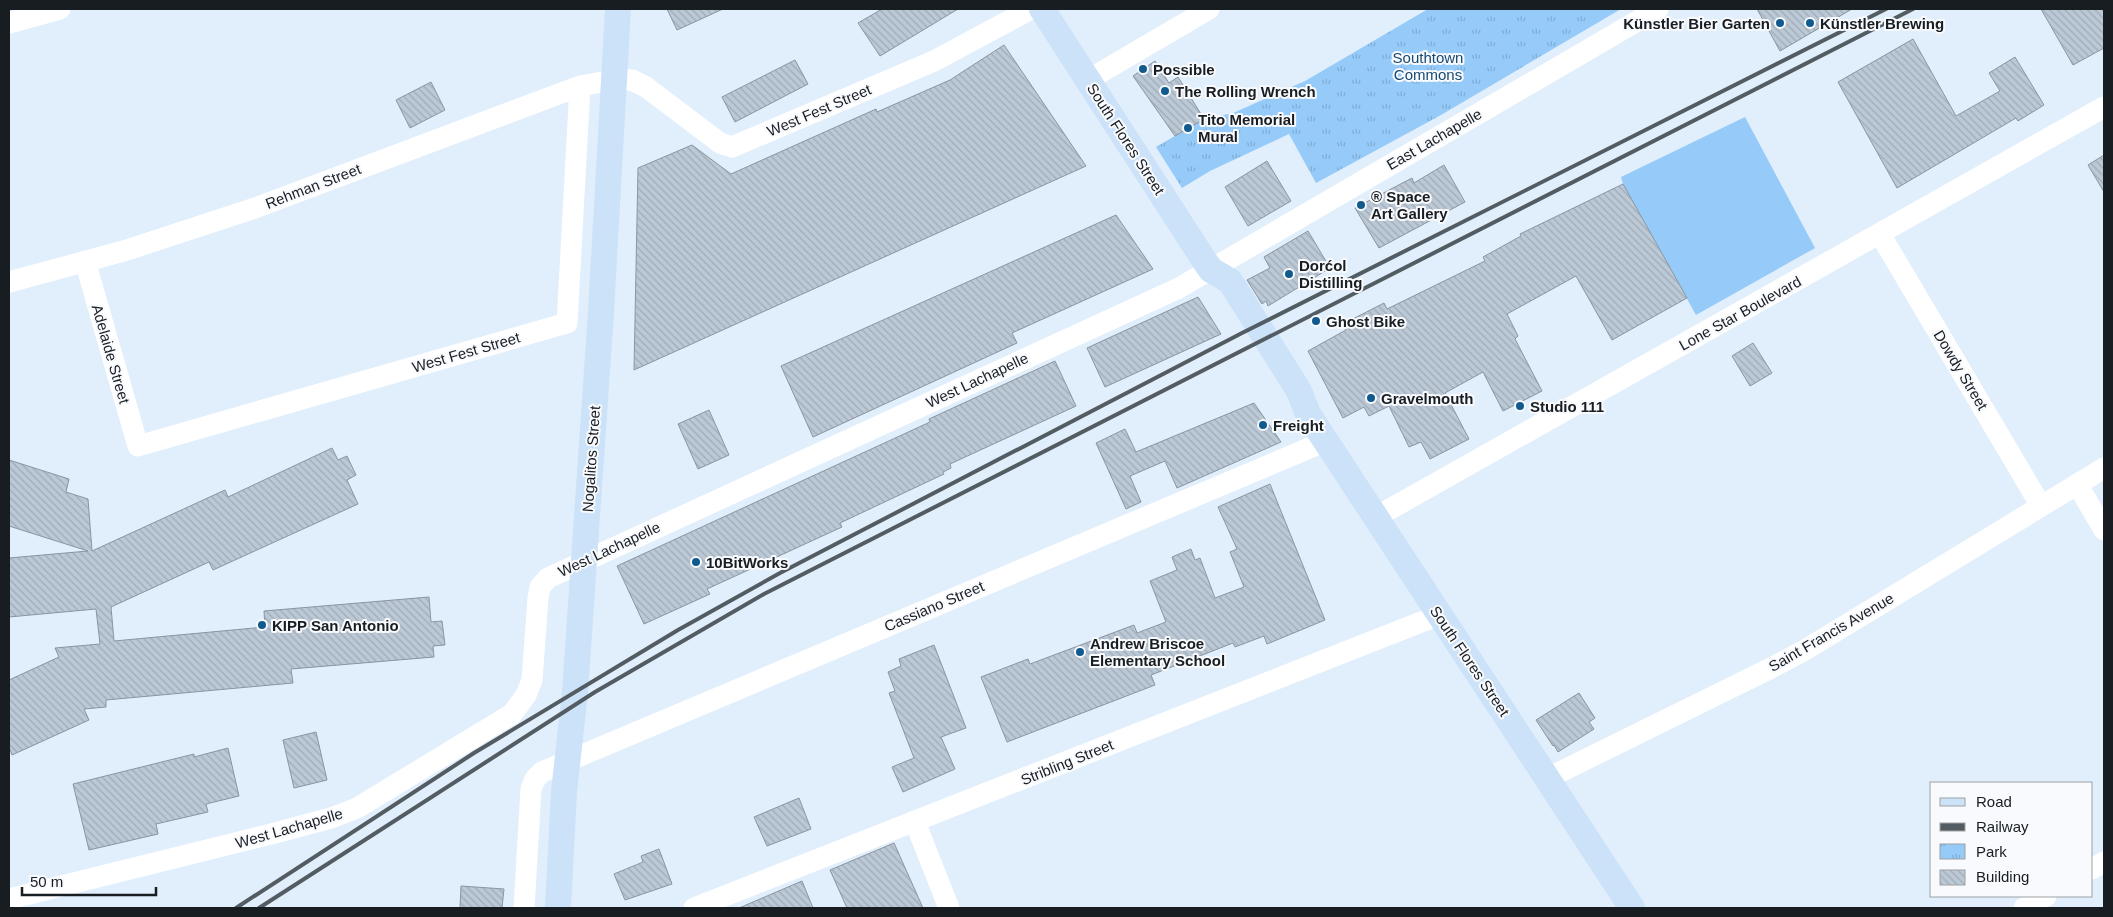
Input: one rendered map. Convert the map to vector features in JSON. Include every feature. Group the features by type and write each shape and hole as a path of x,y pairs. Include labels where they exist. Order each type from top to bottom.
{"main road":[{"name":"Nogalitos Street","path":"558,908 564,792 575,692 618,9"},
{"name":"South Flores Street","path":"1042,9 1211,270 1214,290 1242,333 1285,398 1308,414 1632,908"}],"street":[{"path":"9,23 60,9"},
{"name":"West Fest Street","path":"613,80 632,80 646,88 720,143 732,147 934,61 1031,9"},
{"path":"1088,80 1209,9"},
{"name":"East Lachapelle","path":"1211,270 1658,9"},
{"name":"Rehman Street","path":"9,282 127,250 255,208 580,86 613,80"},
{"name":"West Fest Street","path":"138,446 567,323 580,86"},
{"name":"Lone Star Boulevard","path":"1376,517 2104,107"},
{"name":"Dowdy Street","path":"1880,234 2041,506"},
{"name":"Adelaide Street","path":"85,261 138,446"},
{"name":"West Lachapelle","path":"9,899 331,818 357,808 512,714 526,695 532,680 540,587 548,578 1179,288 1211,270"},
{"name":"Cassiano Street","path":"524,908 530,789 535,779 542,772 1326,442"},
{"name":"Saint Francis Avenue","path":"1548,778 1796,654 2104,468"},
{"path":"2077,484 2104,530"},
{"name":"Stribling Street","path":"694,908 1439,615"},
{"path":"915,822 949,908"},
{"path":"2093,869 2104,862"},
{"path":"2024,908 2044,897"}],"green space":[{"name":"Southtown Commons","path":"1428,9 1621,9 1441,115 1316,183 1289,134 1210,171 1182,188 1156,147 1204,119 1233,113 1305,81"},
{"path":"1745,117 1815,248 1696,315 1623,184 1621,177"}],"building":[{"path":"667,9 723,9 677,30"},
{"path":"882,9 958,9 880,56 858,23"},
{"path":"1757,9 1852,9 1780,51"},
{"path":"2041,9 2104,9 2104,48 2073,65"},
{"path":"1913,39 1956,116 2000,91 1989,73 2015,57 2044,105 2018,121 2016,118 1897,188 1838,82"},
{"path":"1004,45 1086,166 634,370 638,168 692,145 731,174 876,109 877,112 950,80"},
{"path":"795,60 808,84 735,122 722,97"},
{"name":"The Rolling Wrench","path":"1155,61 1169,83 1178,77 1204,119 1175,136 1133,76"},
{"path":"431,82 445,110 410,128 396,100"},
{"path":"2104,155 2104,192 2088,165"},
{"path":"1267,161 1291,201 1248,226 1225,187"},
{"path":"1444,165 1465,202 1379,248 1355,208 1412,178 1414,183"},
{"path":"1623,184 1687,298 1612,340 1576,276 1507,314 1518,336 1515,339 1542,391 1503,411 1483,372 1445,393 1469,439 1430,459 1421,442 1409,447 1389,406 1369,416 1364,407 1343,418 1308,351 1346,330 1343,324 1384,303 1387,309 1485,261 1483,257 1521,236 1520,234"},
{"path":"1116,215 1153,269 1012,333 1017,343 813,437 781,366"},
{"name":"Dorćol Distilling","path":"1308,231 1330,268 1268,306 1266,301 1262,304 1247,280 1270,268 1264,257"},
{"path":"1198,297 1221,334 1105,387 1087,348"},
{"path":"1753,343 1772,373 1750,386 1732,356"},
{"path":"1055,361 1076,406 950,464 951,468 943,472 944,474 840,523 842,527 707,589 710,594 644,624 617,566 930,422 929,419"},
{"path":"1254,403 1281,442 1177,488 1165,461 1130,476 1141,502 1126,509 1096,443 1125,429 1136,452"},
{"path":"709,410 729,455 698,469 678,424"},
{"path":"332,448 338,460 347,456 356,475 347,480 358,504 213,570 209,562 111,607 114,641 265,627 264,611 429,597 431,622 442,621 445,645 433,646 434,657 291,669 293,683 106,700 106,707 84,709 89,720 12,755 9,747 9,680 59,657 55,648 100,644 96,609 9,617 9,558 88,551 9,526 9,460 69,479 66,492 88,499 92,551 225,490 228,497"},
{"path":"1270,484 1325,620 1267,644 1264,636 1235,647 1233,643 1151,675 1155,685 1007,742 981,677 1028,659 1030,664 1134,625 1137,633 1166,622 1150,581 1177,570 1172,557 1191,549 1195,560 1200,558 1215,598 1244,587 1230,552 1237,549 1218,507"},
{"path":"934,645 966,728 941,737 955,769 903,792 892,767 914,758 889,693 895,691 888,672 901,666 899,659"},
{"path":"1579,693 1595,718 1589,722 1594,729 1558,752 1536,720"},
{"path":"316,732 327,780 294,788 283,740"},
{"path":"228,748 239,796 206,804 208,812 156,824 158,834 89,850 73,784 194,754 194,757"},
{"path":"799,798 811,829 767,846 754,817"},
{"path":"894,843 923,908 847,908 830,870"},
{"path":"659,849 672,884 625,900 614,874 643,862 641,856"},
{"path":"802,881 813,908 739,908"},
{"path":"461,886 504,889 502,908 460,908"}],"railway":[{"path":"236,908 474,753 678,630 780,573 1242,333 1886,9"},
{"path":"259,908 595,692 764,594 1913,9"}],"place":[{"name":"Künstler Bier Garten","path":"1780,23"},
{"name":"Künstler Brewing","path":"1810,23"},
{"name":"Possible","path":"1143,69"},
{"name":"The Rolling Wrench","path":"1165,91"},
{"name":"Tito Memorial Mural","path":"1188,128"},
{"name":"® Space Art Gallery","path":"1361,205"},
{"name":"Dorćol Distilling","path":"1289,274"},
{"name":"Ghost Bike","path":"1316,321"},
{"name":"Gravelmouth","path":"1371,398"},
{"name":"Studio 111","path":"1520,406"},
{"name":"Freight","path":"1263,425"},
{"name":"10BitWorks","path":"696,562"},
{"name":"KIPP San Antonio","path":"262,625"},
{"name":"Andrew Briscoe Elementary School","path":"1080,652"}]}
